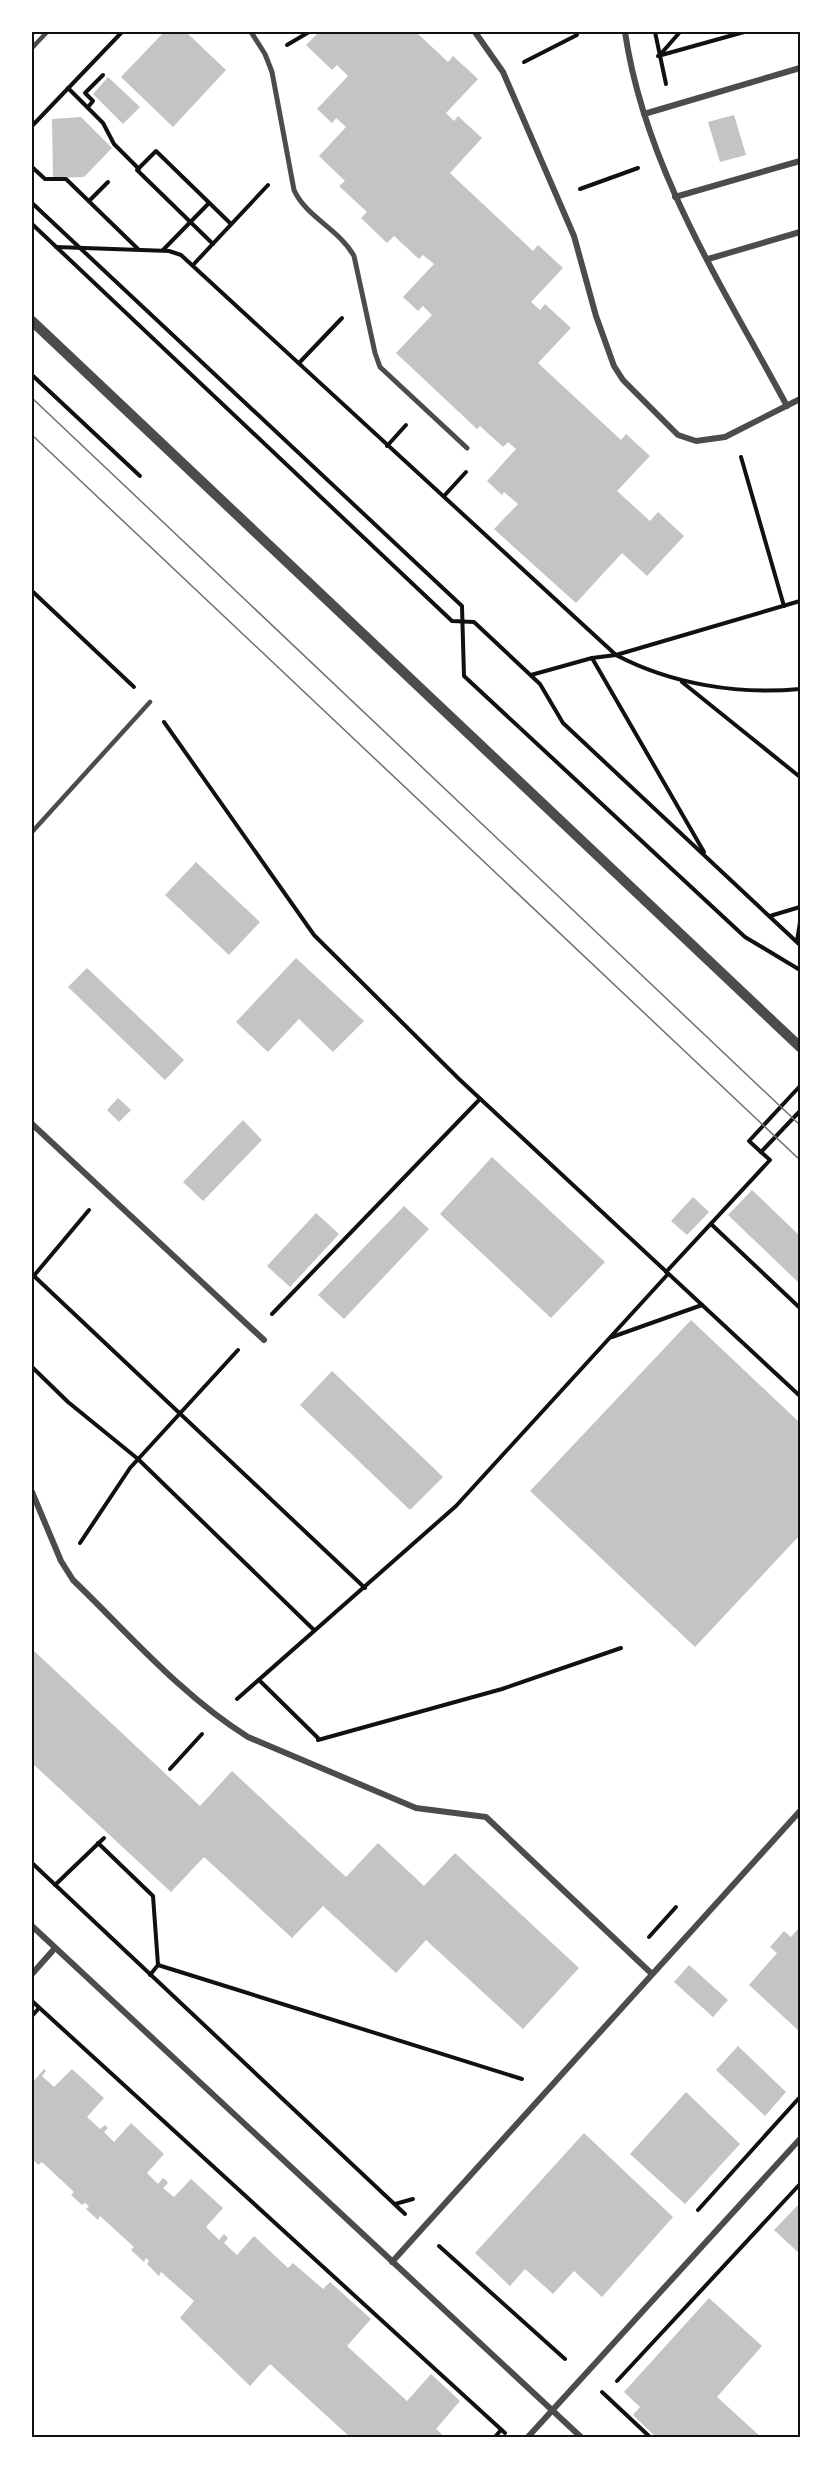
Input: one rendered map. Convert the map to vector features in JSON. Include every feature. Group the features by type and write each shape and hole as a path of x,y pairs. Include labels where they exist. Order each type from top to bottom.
{"street":[{"path":"251,32 261,45 272,72 294,190 300,200 344,241 354,256 378,364 467,448"},
{"path":"475,32 503,72 574,236 596,316 616,370 627,384 683,438 705,442 734,433 801,399"},
{"path":"625,32 644,114 659,161 675,197 787,406"},
{"path":"644,114 801,68"},
{"path":"675,197 801,161"},
{"path":"708,259 801,232"},
{"path":"32,321 801,1047"},
{"path":"32,1124 264,1340"},
{"path":"32,1492 61,1562 73,1580 199,1703 217,1717 248,1737 416,1808 486,1817 652,1974"},
{"path":"392,2262 801,1811"},
{"path":"32,1926 582,2438"},
{"path":"32,1974 55,1948"},
{"path":"527,2438 801,2139"}],"lane":[{"path":"32,48 47,32"},
{"path":"32,832 150,702"}],"path":[{"path":"32,126 122,32"},
{"path":"659,56 680,32"},
{"path":"631,64 744,32"},
{"path":"503,72 577,35"},
{"path":"88,107 93,101 85,93 103,75"},
{"path":"68,88 105,125 114,144 213,244"},
{"path":"139,169 156,151 231,224"},
{"path":"32,167 45,179 66,179 139,250"},
{"path":"89,201 108,182"},
{"path":"162,250 209,202"},
{"path":"32,203 462,606 464,676 745,937 801,969"},
{"path":"193,265 250,204"},
{"path":"32,224 452,621 474,622 531,676 543,690 563,723 799,943"},
{"path":"56,247 162,250 177,253 193,265 616,655 679,680 744,690 801,689"},
{"path":"299,363 326,334"},
{"path":"32,375 140,476"},
{"path":"734,433 784,606"},
{"path":"387,446 396,436"},
{"path":"32,591 150,702 314,935 459,1079 801,1396"},
{"path":"531,676 592,658 616,655 801,601"},
{"path":"592,658 707,857"},
{"path":"679,680 801,777"},
{"path":"770,916 801,907"},
{"path":"799,943 801,922"},
{"path":"170,1769 217,1717 456,1506 611,1338 770,1160 749,1140 801,1086"},
{"path":"761,1152 801,1111"},
{"path":"105,1192 33,1277 365,1588"},
{"path":"711,1224 801,1308"},
{"path":"611,1338 702,1305"},
{"path":"32,1367 68,1402 138,1459 314,1630"},
{"path":"280,1750 502,1689 621,1648"},
{"path":"259,1680 327,1747"},
{"path":"55,1885 104,1838"},
{"path":"98,1842 153,1896 158,1965 150,1974"},
{"path":"32,1863 421,2230 651,2438"},
{"path":"158,1965 522,2079"},
{"path":"32,2001 510,2438"},
{"path":"32,2016 39,2008"},
{"path":"604,2395 801,2184"},
{"path":"494,2438 501,2430"}],"building":[{"path":"164,32 186,32 226,70 173,127 121,77"},
{"path":"319,32 416,32 448,62 453,56 478,79 446,113 454,121 458,116 482,138 450,173 533,251 538,245 563,268 531,302 540,310 545,304 571,328 538,363 621,440 626,434 650,456 617,491 650,521 658,512 684,536 647,576 622,553 576,603 494,529 518,504 504,492 502,495 487,481 516,449 508,442 503,447 480,426 477,429 396,353 432,315 423,306 418,311 403,297 434,264 423,255 419,259 394,236 387,243 361,218 367,212 339,186 345,181 319,156 346,127 336,118 332,123 317,109 348,76 337,65 332,70 306,45"},
{"path":"108,77 140,107 123,124 93,94"},
{"path":"734,115 746,155 720,162 708,122"},
{"path":"81,117 112,148 84,177 53,178 52,119"},
{"path":"196,862 260,922 229,955 165,895"},
{"path":"296,958 364,1021 333,1052 299,1019 268,1052 236,1022"},
{"path":"87,968 184,1060 165,1080 68,987"},
{"path":"118,1098 131,1110 119,1122 107,1110"},
{"path":"243,1120 262,1140 203,1201 183,1182"},
{"path":"492,1157 605,1262 551,1318 440,1214"},
{"path":"752,1190 800,1236 800,1284 728,1215"},
{"path":"693,1197 709,1212 687,1235 671,1221"},
{"path":"404,1206 429,1229 344,1319 318,1295"},
{"path":"316,1213 339,1234 290,1287 267,1266"},
{"path":"691,1320 800,1423 800,1535 695,1647 530,1491"},
{"path":"332,1371 443,1477 410,1510 300,1405"},
{"path":"32,1649 200,1806 232,1771 346,1877 378,1843 424,1886 455,1853 579,1968 523,2029 426,1940 396,1973 323,1906 292,1938 204,1857 171,1892 32,1763"},
{"path":"800,1927 800,2032 749,1985 777,1953 770,1947 784,1931 791,1937"},
{"path":"689,1965 728,2000 713,2017 674,1982"},
{"path":"738,2046 786,2092 765,2116 716,2070"},
{"path":"44,2069 46,2071 42,2076 54,2087 72,2069 104,2098 87,2117 100,2129 105,2125 108,2128 104,2132 114,2142 131,2123 164,2154 147,2173 158,2184 163,2178 166,2180 168,2183 163,2188 174,2197 191,2179 223,2208 206,2227 219,2240 224,2234 228,2238 224,2243 237,2255 254,2236 288,2268 293,2263 323,2289 330,2282 371,2319 347,2346 407,2401 431,2374 460,2401 436,2429 446,2438 351,2438 270,2364 250,2386 180,2318 194,2301 161,2272 159,2276 147,2264 149,2261 146,2258 144,2262 131,2250 134,2247 100,2216 98,2220 86,2209 89,2206 85,2203 82,2205 71,2195 74,2192 42,2162 38,2165 32,2158 32,2083"},
{"path":"686,2092 740,2144 685,2204 630,2154"},
{"path":"584,2133 673,2217 602,2297 574,2271 553,2294 525,2269 510,2286 475,2253"},
{"path":"800,2203 800,2254 774,2230"},
{"path":"709,2298 762,2346 717,2397 762,2438 657,2438 633,2415 640,2407 624,2392"}],"tram line":[{"path":"32,398 800,1125"},
{"path":"32,435 800,1160"}]}
